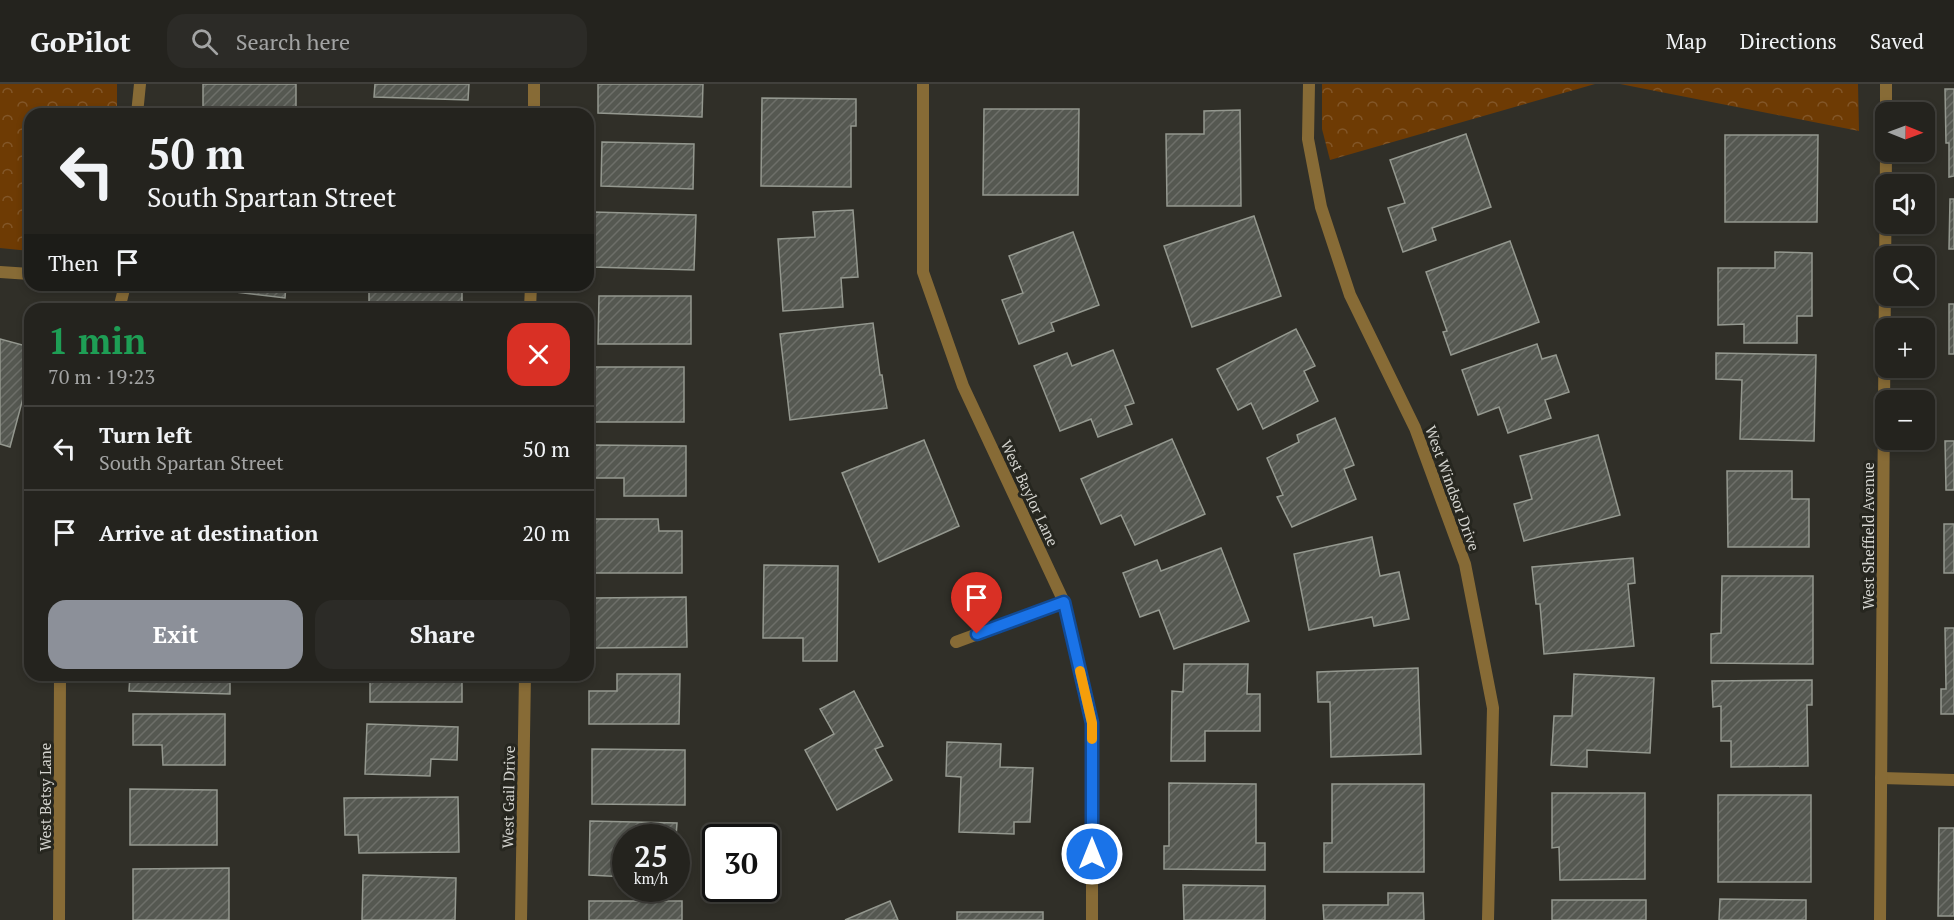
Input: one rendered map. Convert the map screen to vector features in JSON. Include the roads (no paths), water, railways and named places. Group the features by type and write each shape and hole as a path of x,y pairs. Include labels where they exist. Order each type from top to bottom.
{"street":[{"path":"138,108 140,84"},
{"path":"534,84 534,108"},
{"name":"West Baylor Lane","path":"922,84 923,272 963,386 1064,602 1092,723 1092,920"},
{"name":"West Windsor Drive","path":"1309,84 1308,140 1324,218 1350,295 1415,428 1465,564 1493,708 1488,920"},
{"path":"1886,84 1886,102"},
{"name":"West Sheffield Avenue","path":"1880,920 1886,162"},
{"path":"0,273 24,274"},
{"path":"956,642 1064,602"},
{"name":"West Betsy Lane","path":"59,920 60,681"},
{"name":"West Gail Drive","path":"521,920 525,681"},
{"path":"1881,778 1954,780"}]}
